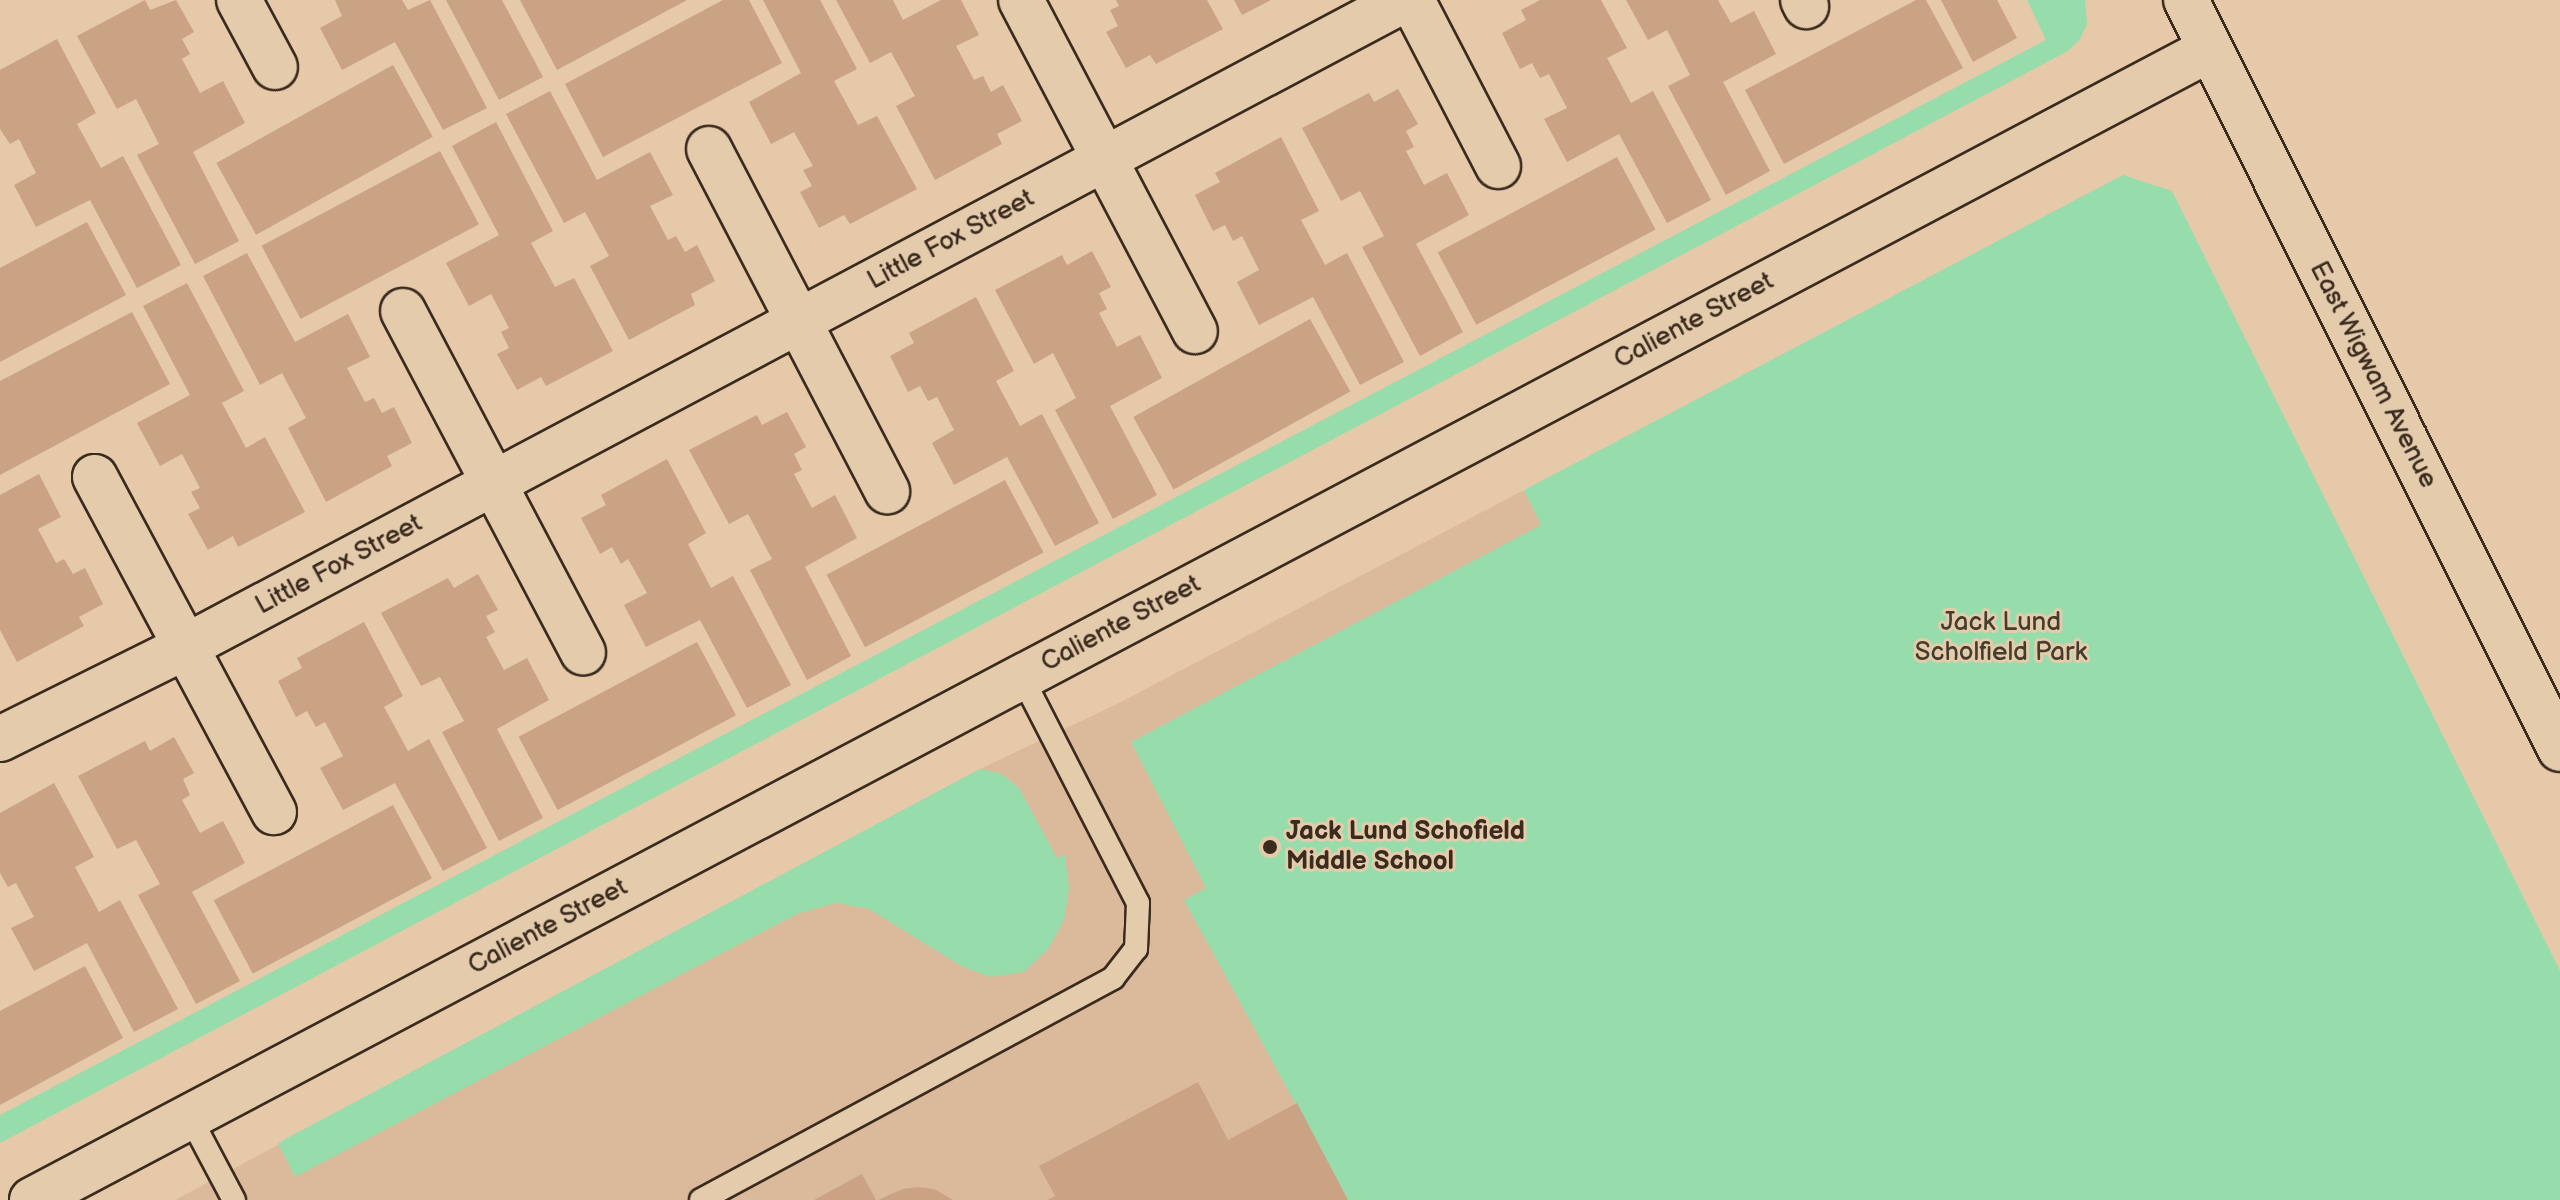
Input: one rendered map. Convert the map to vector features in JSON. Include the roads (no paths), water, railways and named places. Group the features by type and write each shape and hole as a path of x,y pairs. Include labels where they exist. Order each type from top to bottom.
{"street":[{"path":"239,0 275,67"},
{"path":"1021,0 1195,331"},
{"name":"Little Fox Street","path":"0,739 185,647 1404,0"},
{"path":"1412,0 1498,166"},
{"name":"East Wigwam Avenue","path":"2186,0 2560,749"},
{"name":"Caliente Street","path":"32,1200 2210,49"},
{"path":"709,149 887,491"},
{"path":"403,311 583,652"},
{"path":"95,477 274,812"}],"lane":[{"path":"701,1200 1113,978 1136,949 1138,903 1022,677"},
{"path":"190,1117 234,1200"}],"place":[{"name":"Jack Lund Schofield Middle School","path":"1270,847"}],"park label":[{"name":"Jack Lund Scholfield Park","path":"2001,638"}]}
